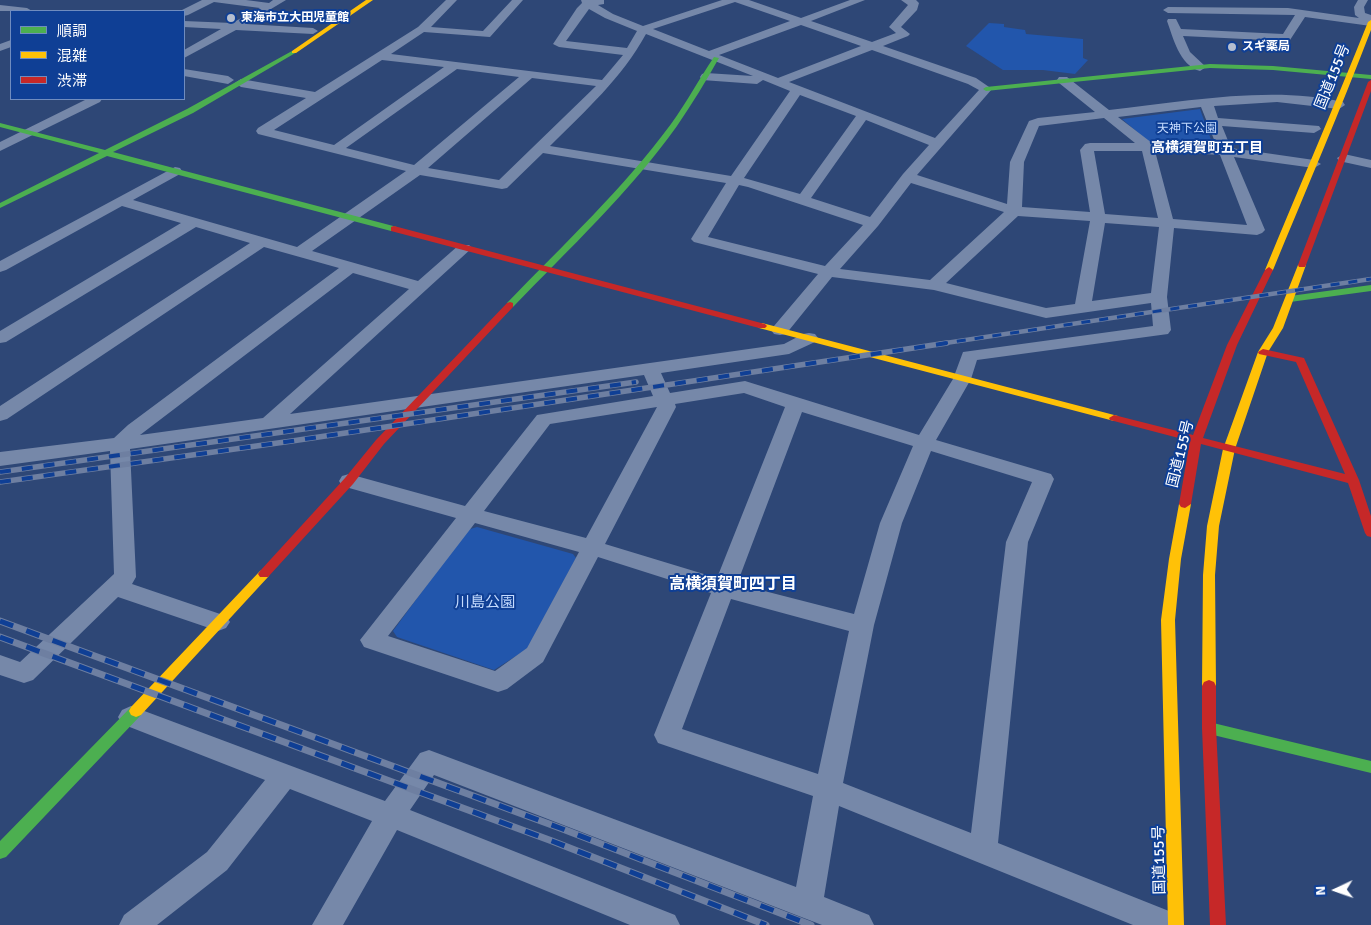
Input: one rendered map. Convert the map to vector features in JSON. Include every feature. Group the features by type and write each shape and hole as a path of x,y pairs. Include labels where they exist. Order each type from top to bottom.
{"main road":[{"path":"0,194 273,56 358,0"},
{"path":"0,206 241,83 327,32 370,0"},
{"name":"国道155号","path":"1176,925 1168,620 1175,559 1196,441 1232,345 1274,259 1325,134 1339,105 1371,21"},
{"path":"0,852 10,828 130,717 348,481 380,442 421,401 642,165 706,77 712,56"},
{"path":"986,89 1200,67 1254,67 1371,78"},
{"path":"1218,925 1209,728 1209,574 1213,526 1228,449 1263,352 1278,328 1290,299 1371,82"},
{"path":"0,125 1196,441 1362,481"},
{"path":"1290,299 1371,288"},
{"path":"1263,352 1300,360 1362,481 1371,533"},
{"path":"1209,728 1371,767"}],"street":[{"path":"185,12 210,0"},
{"path":"218,0 276,3"},
{"path":"452,0 422,29 263,131 417,170 502,185 605,84 631,52 644,29 732,0"},
{"path":"422,29 486,35 518,0"},
{"path":"606,0 587,2 559,44 631,52"},
{"path":"739,0 972,81 986,89 908,177 873,223 828,272 780,330"},
{"path":"712,56 800,21 860,0"},
{"path":"778,82 904,34 894,27 913,8 914,3 906,0"},
{"path":"1363,0 1359,7 1360,15 1371,21"},
{"path":"587,2 609,16 938,144"},
{"path":"185,54 276,3"},
{"path":"1200,67 1185,54 1175,32 1167,5 1265,5 1302,13 1371,21"},
{"path":"1175,32 1286,38 1302,13"},
{"path":"185,24 313,31"},
{"path":"380,56 605,84"},
{"path":"336,150 454,66"},
{"path":"185,72 228,80"},
{"path":"300,252 417,170 529,75"},
{"path":"706,77 764,80"},
{"path":"808,904 828,789 862,625 891,523 925,442 962,379 969,356 1162,330 1159,297 1167,223 1147,146 1063,80"},
{"path":"241,83 317,96"},
{"path":"796,90 735,180 699,239 828,272 934,284 1046,313 1159,297"},
{"path":"934,284 1014,211 1017,162 1034,124 1107,114 1277,98 1339,105"},
{"path":"0,147 94,100"},
{"path":"908,177 1014,211 1257,230 1206,104"},
{"path":"803,200 863,115"},
{"path":"1213,121 1314,129"},
{"path":"1083,308 1098,217 1087,150 1090,147 1147,146 1227,153 1314,164"},
{"path":"539,148 735,180 873,223"},
{"path":"1344,158 1371,164"},
{"path":"0,268 176,170"},
{"path":"120,201 421,287"},
{"path":"0,338 194,222"},
{"path":"0,415 263,241"},
{"path":"269,423 464,248"},
{"path":"0,665 24,673 125,577 120,444 135,429 352,266"},
{"path":"0,459 120,444 788,348 809,338"},
{"path":"650,368 664,400 667,407 535,655 498,682 372,640 544,419 664,400 745,387 1044,479 1017,542 984,850"},
{"path":"796,404 667,735 828,789 1169,925"},
{"path":"348,481 593,548 724,589 862,625"},
{"path":"115,587 218,622"},
{"path":"130,717 468,845 665,925"},
{"path":"327,925 390,816 429,761 808,904 858,925"},
{"path":"134,925 216,861 285,775"}],"green space":[{"path":"989,23 1004,24 1004,27 1025,30 1026,34 1083,39 1083,58 1088,60 1075,74 1043,70 1003,70 966,46"},
{"name":"天神下公園","path":"1200,109 1214,148 1150,143 1122,119"},
{"name":"川島公園","path":"477,527 573,554 576,558 527,649 494,670 397,637 393,631 467,530"}],"railway":[{"path":"939,344 1371,279"},
{"path":"0,482 292,441 947,343"},
{"path":"0,472 636,382"},
{"path":"0,621 560,828 811,925"},
{"path":"0,637 552,841 766,925"}],"traffic: fast":[{"path":"0,206 190,111 294,52"},
{"path":"510,305 622,188 648,157 673,126 716,58"},
{"path":"986,89 1210,66 1273,68 1371,77"},
{"path":"0,125 394,229"},
{"path":"1290,299 1371,288"},
{"path":"0,852 136,711"},
{"path":"1209,728 1371,767"}],"traffic: slow":[{"path":"294,52 370,0"},
{"path":"1269,270 1325,134 1339,105 1371,22"},
{"path":"1209,686 1209,575 1213,526 1229,449 1263,352 1278,328 1302,265"},
{"path":"762,326 1114,418"},
{"path":"1176,925 1168,620 1175,559 1185,504"},
{"path":"136,711 264,574"}],"traffic: jam":[{"path":"1302,265 1371,82"},
{"path":"394,229 762,326"},
{"path":"1185,504 1196,441 1232,345 1269,270"},
{"path":"264,574 349,481 380,442 510,305"},
{"path":"1263,352 1300,360 1353,480 1371,533"},
{"path":"1114,418 1353,480"},
{"path":"1209,686 1209,728 1218,925"}],"place":[{"name":"東海市立大田児童館","path":"231,18"},
{"name":"スギ薬局","path":"1232,47"}],"district":[{"name":"高横須賀町五丁目","path":"1207,148"},
{"name":"高横須賀町四丁目","path":"733,585"}]}
